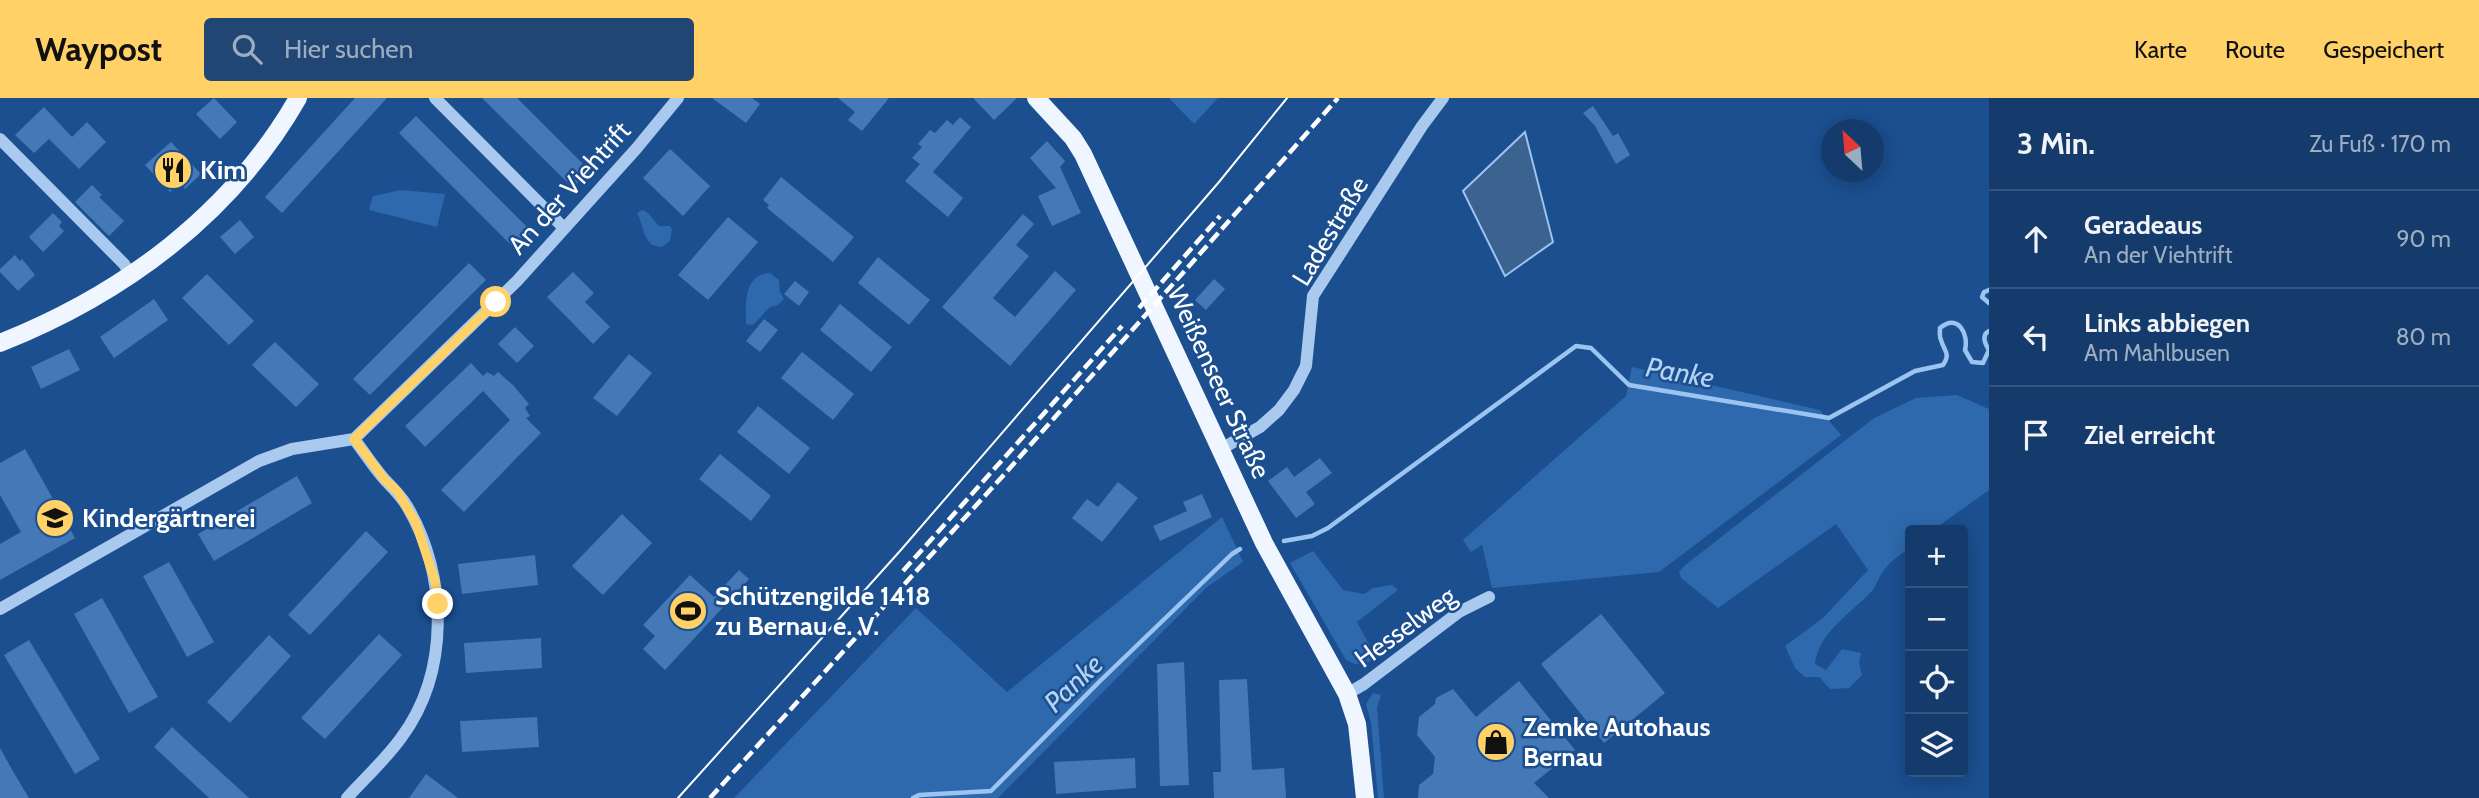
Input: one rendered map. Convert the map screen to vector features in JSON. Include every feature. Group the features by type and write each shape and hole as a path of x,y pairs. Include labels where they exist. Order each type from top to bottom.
{"main road":[{"path":"0,343 66,315 132,276 182,236 241,177 265,148 298,98"},
{"name":"Weißenseer Straße","path":"1036,98 1073,138 1083,154 1264,543 1347,694 1357,724 1365,798"}],"street":[{"path":"435,98 565,228"},
{"name":"An der Viehtrift","path":"354,439 468,330 565,228 669,111 677,98"},
{"name":"Ladestraße","path":"1221,449 1260,427 1279,410 1294,390 1306,366 1313,296 1443,98"},
{"path":"0,139 124,264 132,276"},
{"path":"0,609 259,461 292,449 354,439 385,480 397,491 416,523 435,581 438,609 435,652 424,699 401,738 347,798"},
{"name":"Hesselweg","path":"1347,694 1459,612 1489,597"}],"shaded area":[{"path":"1169,98 1218,98 1194,124"},
{"path":"1525,132 1553,242 1505,276 1463,191"},
{"path":"401,190 445,194 437,227 369,210 373,196"},
{"path":"643,210 659,226 670,226 672,229 670,241 662,247 652,245 646,238 637,213"},
{"path":"770,273 779,280 784,299 778,305 770,307 753,325 746,324 746,299 751,284 761,275"},
{"path":"1632,367 1820,410 1841,435 1659,572 1492,588 1482,545 1471,552 1463,540 1626,396"},
{"path":"1957,395 1989,409 1989,490 1940,525 1905,525 1905,551 1888,565 1871,592 1828,633 1817,653 1815,664 1826,670 1842,649 1861,653 1859,663 1862,675 1849,688 1830,689 1819,677 1805,677 1795,668 1785,646 1823,618 1868,570 1836,524 1718,608 1681,578 1679,572 1874,418 1916,398"},
{"path":"1222,517 1243,562 1207,587 998,798 734,798 916,608 1007,692"},
{"path":"1313,551 1343,590 1364,594 1373,588 1392,585 1398,590 1357,622 1376,657 1368,662 1358,665 1346,660 1290,563"},
{"path":"1373,693 1381,695 1377,708 1384,798 1378,798 1371,723 1366,704"}],"building":[{"path":"214,98 237,122 220,139 196,114"},
{"path":"355,98 387,98 282,213 265,197"},
{"path":"482,98 517,98 589,170 573,188"},
{"path":"712,98 752,98 760,104 746,123"},
{"path":"838,98 889,98 862,131 848,120 855,112"},
{"path":"973,98 1017,98 994,120"},
{"path":"1593,106 1613,136 1618,133 1630,155 1616,164 1595,126 1583,113"},
{"path":"44,107 72,137 87,122 106,142 79,169 49,139 34,153 15,135"},
{"path":"416,116 532,232 515,249 399,133"},
{"path":"960,117 971,127 933,172 963,198 948,217 905,181 920,164 912,158 922,147 918,144 930,130 935,133 947,120 953,125"},
{"path":"1047,141 1065,161 1060,167 1081,213 1052,226 1038,196 1056,188 1030,158"},
{"name":"Kim","path":"171,142 201,174 185,189 180,183 170,192 145,165"},
{"path":"670,149 710,186 683,216 643,178"},
{"path":"781,177 854,237 833,262 767,208 769,205 763,200"},
{"path":"92,185 102,195 99,197 124,221 109,236 75,202"},
{"path":"53,213 62,222 59,226 64,231 43,252 29,237"},
{"path":"1023,214 1034,224 1016,245 1029,256 993,298 1015,317 1055,271 1076,290 1010,366 942,307"},
{"path":"728,217 758,242 708,300 678,275"},
{"path":"240,220 254,237 235,254 220,237"},
{"path":"15,255 20,261 22,259 35,275 18,291 0,272"},
{"path":"878,257 930,300 909,325 858,283"},
{"path":"469,263 486,280 370,395 353,379"},
{"path":"573,272 594,293 585,302 610,327 593,344 547,297"},
{"path":"207,274 254,321 229,345 182,298"},
{"path":"1214,279 1225,289 1206,310 1195,300"},
{"path":"795,281 809,292 799,306 784,294"},
{"path":"154,299 168,320 114,358 100,337"},
{"path":"840,304 892,347 871,372 820,330"},
{"path":"764,319 778,330 760,352 746,341"},
{"path":"515,327 534,346 517,363 498,344"},
{"path":"275,342 319,384 296,407 252,365"},
{"path":"69,349 80,370 41,389 31,367"},
{"path":"802,352 854,394 833,420 781,378"},
{"path":"629,354 652,373 617,416 593,398"},
{"path":"471,363 483,376 487,372 494,376 498,372 513,385 529,404 525,408 530,416 526,418 541,433 464,512 441,490 510,420 483,391 425,447 405,426"},
{"path":"758,406 810,448 789,474 737,432"},
{"path":"25,449 75,538 0,580 0,544 21,532 0,495 0,463"},
{"path":"720,454 771,496 751,521 699,479"},
{"path":"1320,458 1332,473 1306,492 1315,504 1296,518 1268,481 1287,467 1294,477"},
{"path":"297,476 312,503 214,561 198,534"},
{"path":"1118,482 1138,498 1102,542 1072,518 1087,499 1098,507"},
{"path":"1202,494 1212,517 1160,541 1153,526 1187,511 1183,502"},
{"path":"622,514 652,543 603,595 572,566"},
{"path":"366,531 388,552 310,635 288,615"},
{"path":"535,555 538,585 462,594 458,564"},
{"path":"169,562 214,642 187,657 143,576"},
{"name":"Schützengilde 1418 zu Bernau e. V.","path":"739,570 749,579 665,670 643,649 655,636 643,625 690,575 714,597"},
{"path":"102,598 158,697 129,713 74,614"},
{"path":"1601,614 1665,693 1604,743 1541,664"},
{"path":"379,634 402,655 325,739 301,718"},
{"path":"269,635 291,656 230,723 207,702"},
{"path":"541,638 542,668 466,673 464,643"},
{"path":"29,640 100,759 75,774 4,655"},
{"path":"1184,662 1189,785 1160,786 1157,664"},
{"path":"1247,679 1252,770 1284,768 1286,798 1214,798 1213,772 1221,772 1219,680"},
{"name":"Zemke Autohaus Bernau","path":"1519,681 1575,750 1534,783 1549,798 1418,798 1419,785 1433,774 1435,757 1417,735 1419,717 1435,704 1436,698 1453,689 1476,717"},
{"path":"537,717 539,747 462,752 460,721"},
{"path":"172,727 249,798 209,798 154,747"},
{"path":"0,748 14,773 29,798 0,798"},
{"path":"1135,758 1136,788 1056,794 1054,762"},
{"path":"426,774 458,798 409,798"}],"waterway":[{"name":"Panke","path":"1989,290 1984,292 1982,297 1989,303"},
{"name":"Panke","path":"1284,541 1312,536 1328,528 1576,346 1591,348 1629,385 1829,418 1915,371 1943,365 1947,355 1940,337 1940,328 1946,324 1952,323 1961,327 1965,350 1972,362 1983,363 1989,350 1984,337 1989,331"},
{"name":"Panke","path":"913,798 919,795 991,791 1100,681 1240,549"}],"tram line":[{"path":"678,798 900,551 1219,182 1287,98"}],"railway":[{"path":"710,798 1001,478 1338,98"},
{"path":"1139,308 1220,216"},
{"path":"903,571 1122,326"}],"place":[{"name":"Kim","path":"173,170"},
{"name":"Kindergärtnerei","path":"55,518"},
{"name":"Schützengilde 1418 zu Bernau e. V.","path":"688,611"},
{"name":"Zemke Autohaus Bernau","path":"1496,742"}],"route":[{"path":"438,604 435,581 416,523 397,491 385,480 354,439 496,302"}]}
